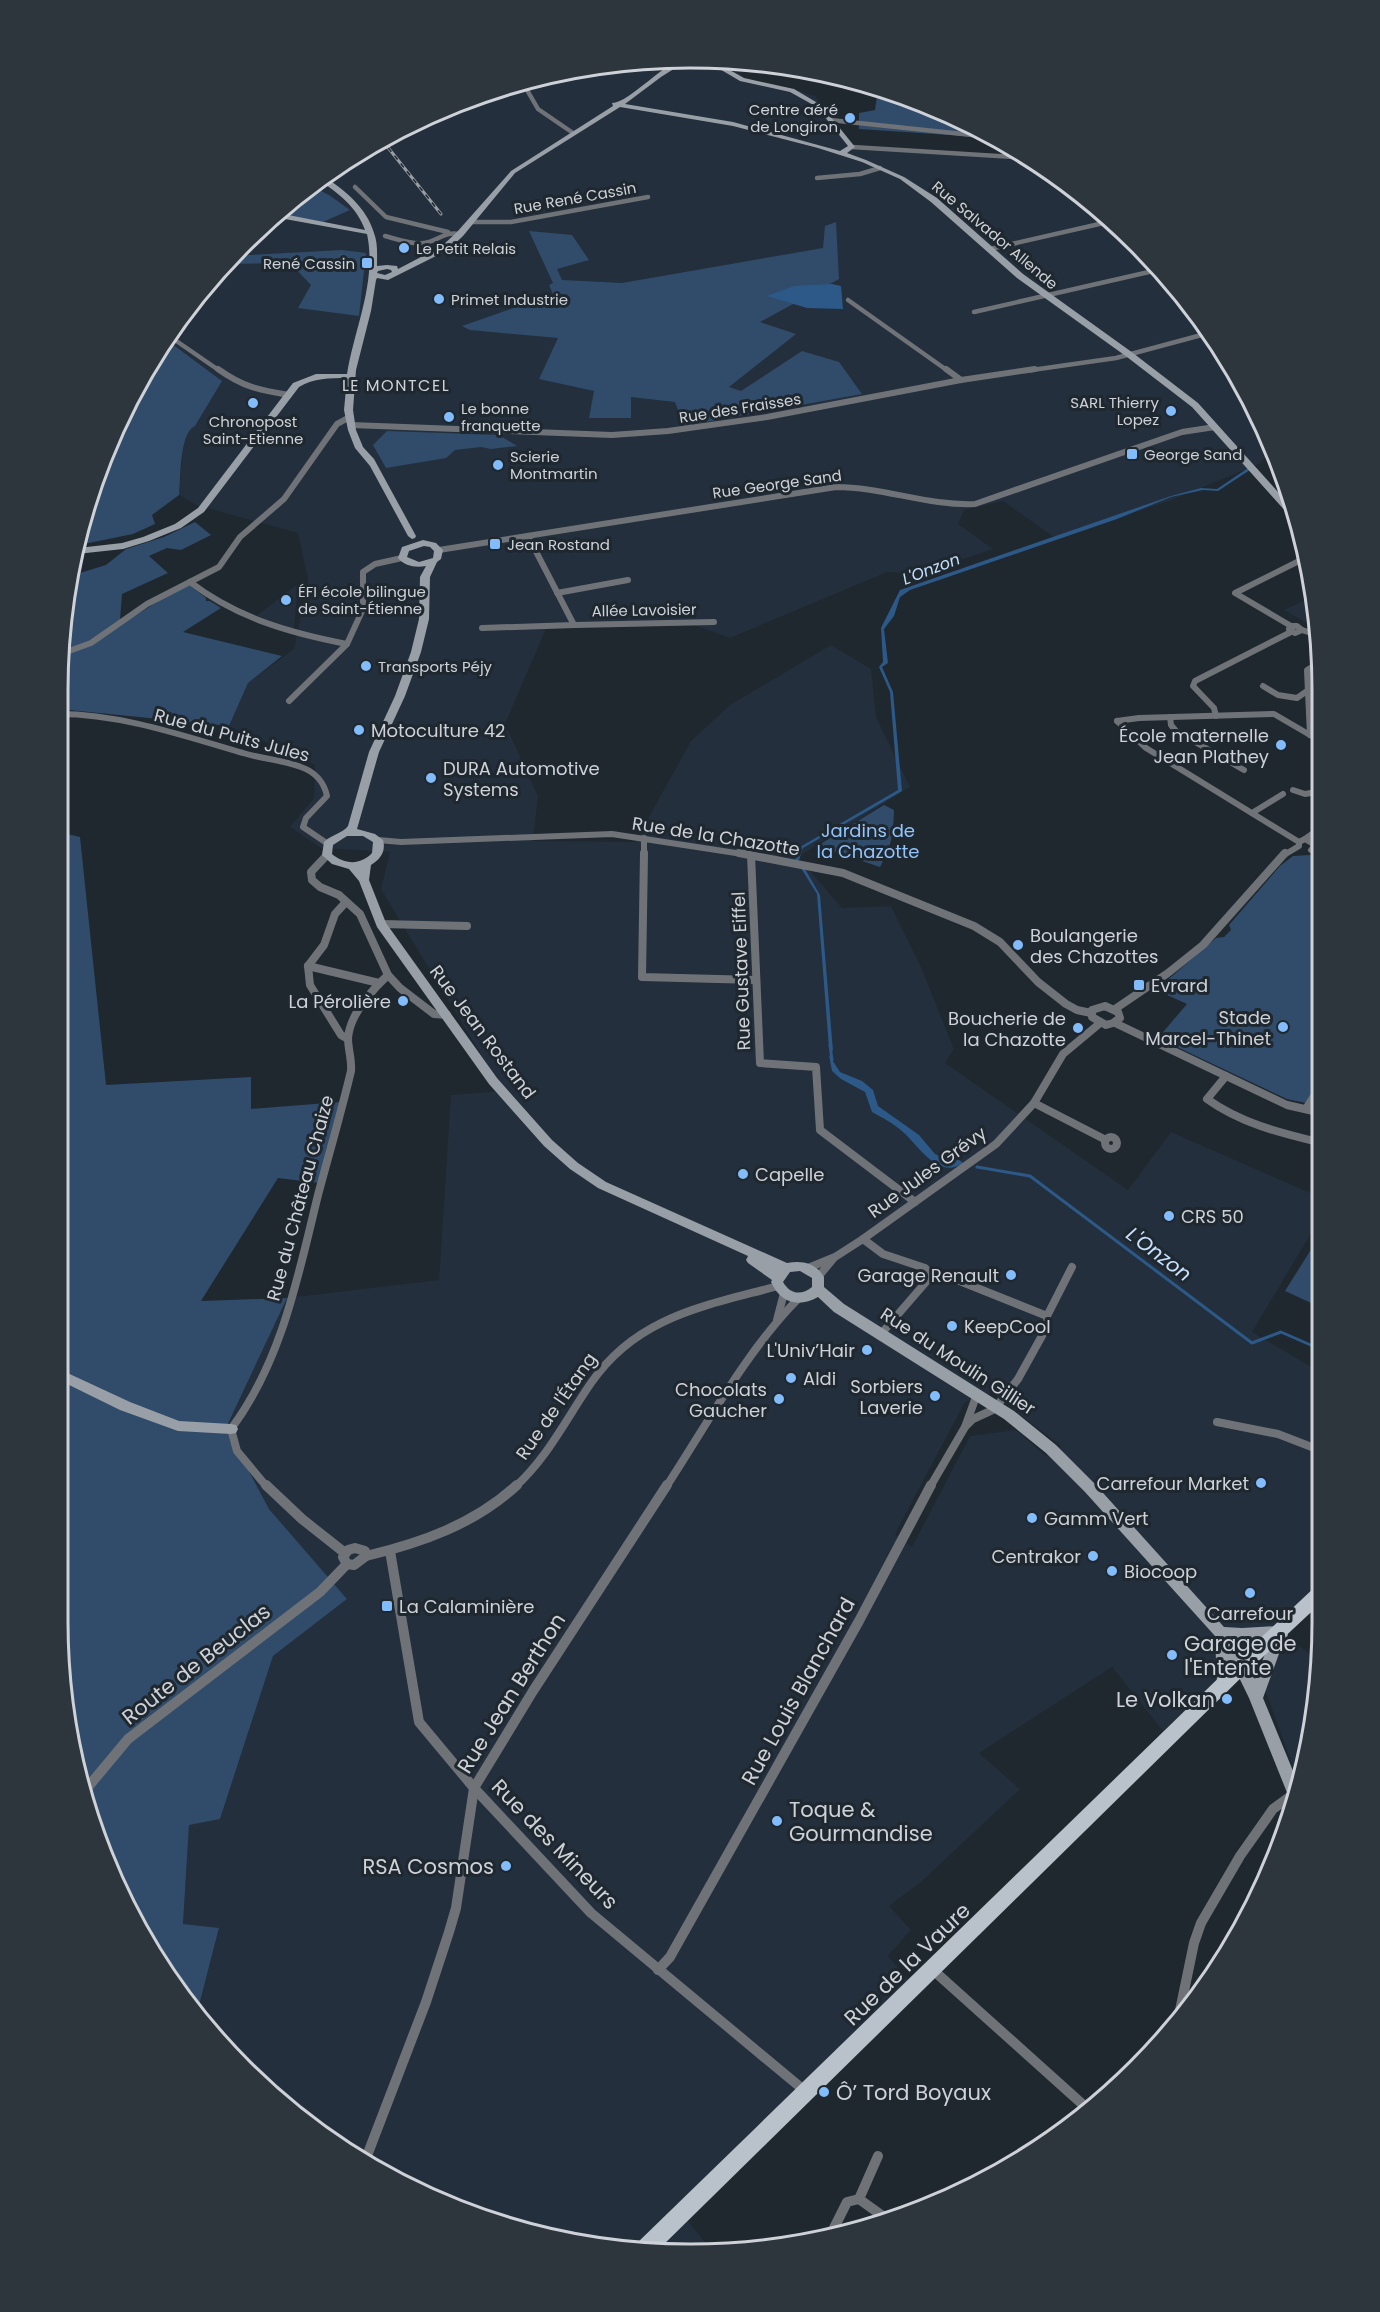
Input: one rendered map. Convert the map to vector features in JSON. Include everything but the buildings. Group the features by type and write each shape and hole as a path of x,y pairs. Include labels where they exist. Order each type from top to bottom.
{"main road":[{"path":"1282,1629 1312,1600"},
{"name":"Rue de la Vaure","path":"651,2243 806,2096 1282,1629"}],"street":[{"path":"374,269 391,271 417,263 445,248 471,222 513,172 669,69"},
{"path":"722,69 742,80 792,90 819,106 852,147"},
{"path":"527,90 538,110 575,131"},
{"name":"Rue Salvador Allende","path":"620,103 663,113 733,124 842,153 880,168 927,195 1047,297 1130,355 1195,405 1283,503"},
{"path":"830,120 970,135"},
{"path":"842,153 852,147 1011,157"},
{"path":"817,178 860,174 880,168"},
{"path":"328,183 349,199 363,216 371,233 374,269 369,302 351,376 350,421 357,445 372,464 412,537 439,550 440,556 433,562 425,577 424,619 416,652 400,696 374,752 357,814 349,832"},
{"path":"355,187 372,200 386,217 460,234"},
{"name":"Rue René Cassin","path":"471,222 510,222 648,197"},
{"path":"341,228 354,225 363,216"},
{"path":"286,217 371,233"},
{"path":"990,249 1102,223"},
{"path":"385,236 426,244 434,242 448,232"},
{"path":"374,269 391,271"},
{"path":"369,302 391,271"},
{"path":"974,312 1150,272"},
{"path":"848,300 960,380"},
{"name":"Rue des Fraisses","path":"350,421 612,435 657,432 767,417 960,380 1130,355 1202,335"},
{"path":"175,340 238,383 256,390 289,395"},
{"path":"84,550 123,546 146,539 178,525 201,510 289,395 304,379 314,376 351,376"},
{"path":"69,651 91,643 147,604 219,567 240,537 284,499 337,424 350,421"},
{"name":"Rue George Sand","path":"439,550 836,487 863,487 940,504 975,504 1182,432 1215,427"},
{"name":"Allée Lavoisier","path":"528,536 574,625"},
{"path":"402,558 402,552 409,546 412,537"},
{"path":"409,546 428,544"},
{"path":"289,701 347,645 363,609 363,572 375,564 402,558 425,577"},
{"path":"1291,629 1235,593 1299,561"},
{"path":"412,564 433,562"},
{"path":"557,592 628,580"},
{"path":"190,582 211,600 240,615 347,645"},
{"name":"Allée Lavoisier","path":"482,628 714,622"},
{"path":"1216,716 1214,708 1193,686 1195,681 1297,626 1309,632"},
{"path":"1310,735 1306,678 1307,670 1311,667"},
{"path":"1263,686 1278,695 1297,698 1307,691"},
{"name":"Rue du Puits Jules","path":"68,714 83,714 179,734 234,751 302,767 314,774 325,785 327,796 306,818 303,827 316,837"},
{"path":"1117,722 1170,717 1274,714 1310,735"},
{"path":"1170,717 1171,725 1176,731 1244,770"},
{"path":"1117,722 1146,748 1312,851"},
{"path":"1293,790 1305,794 1312,793"},
{"path":"1252,813 1283,794"},
{"path":"357,814 364,833"},
{"path":"316,837 338,836 349,832 364,833 379,844 377,855 366,863 352,866"},
{"name":"Rue de la Chazotte","path":"379,844 612,834 751,855 843,873 974,926 1000,942 1038,982 1066,1004 1091,1014"},
{"path":"1312,835 1286,852 1203,945 1168,973 1115,1009 1100,1006 1091,1014 1099,1023 1115,1023 1287,1104 1312,1110"},
{"path":"338,836 330,854 311,872 312,880 320,887 339,895 360,914 388,975 400,988 434,1014 447,1015"},
{"path":"316,837 330,854 352,866 364,880"},
{"path":"644,838 642,977 756,980"},
{"name":"Rue Gustave Eiffel","path":"751,855 760,1063 816,1067 820,1130 915,1202"},
{"path":"364,880 366,863"},
{"name":"Rue Jean Rostand","path":"364,880 381,924 493,1081 548,1143 573,1166 602,1185 699,1230 782,1281"},
{"path":"346,902 334,914 324,945 308,966 310,985 341,1035 348,1039"},
{"path":"381,924 467,926"},
{"path":"308,966 379,983"},
{"name":"Rue du Château Chaize","path":"231,1429 242,1416 261,1384 274,1353 308,1246 313,1216 352,1068 348,1039 351,1026 368,997 388,975"},
{"path":"1115,1009 1119,1018 1115,1023"},
{"name":"Rue Jules Grévy","path":"835,1257 996,1144 1034,1103 1063,1054 1099,1023"},
{"path":"1226,1076 1207,1099 1222,1111 1262,1127 1312,1140"},
{"path":"1306,1109 1312,1100"},
{"path":"1034,1103 1104,1139"},
{"path":"863,1239 883,1254 925,1268 932,1275 947,1276 1047,1316"},
{"path":"776,1323 782,1281 800,1266 808,1268 835,1257"},
{"path":"776,1323 811,1290 835,1257"},
{"path":"997,1407 1018,1379 1048,1325 1047,1316 1072,1267"},
{"path":"808,1268 811,1290"},
{"path":"881,1334 932,1275"},
{"name":"Rue du Moulin Gillier","path":"782,1281 811,1290 997,1407 1051,1449 1090,1488 1221,1635 1242,1666 1291,1784"},
{"name":"Rue de l'Étang","path":"347,1564 354,1565 366,1556 390,1551 480,1514 518,1486 544,1456 594,1376 622,1345 645,1330 782,1281"},
{"name":"Rue Jean Berthon","path":"367,2154 426,2002 456,1908 474,1788 533,1691 776,1323"},
{"path":"68,1378 126,1406 178,1426 231,1429 236,1449 306,1523 345,1553 343,1557 347,1564"},
{"name":"Rue Louis Blanchard","path":"658,1970 670,1957 808,1712 946,1457 965,1427 977,1394"},
{"name":"Rue Louis Blanchard","path":"965,1427 974,1419 997,1407"},
{"path":"1217,1422 1278,1434 1312,1447"},
{"name":"Rue de l'Étang","path":"345,1553 355,1548 365,1551 366,1556"},
{"name":"Rue des Mineurs","path":"390,1551 419,1722 474,1788 591,1913 799,2086 806,2096"},
{"name":"Route de Beuclas","path":"89,1783 128,1739 320,1592 347,1564"},
{"path":"1224,1684 1221,1635 1240,1636 1282,1629"},
{"path":"1256,1698 1282,1629"},
{"path":"1181,2004 1194,1943 1202,1923 1240,1856 1273,1809 1286,1800"},
{"path":"933,1970 1083,2104"},
{"path":"859,2199 878,2156"},
{"path":"834,2227 847,2202 859,2199 880,2214"}],"shaded area":[{"path":"649,69 731,69 747,79 815,96 856,147 1013,158 1036,172 1069,196 1130,250 1184,311 1208,344 1229,379 1266,456 1259,464 1169,501 1055,538 1003,501 964,510 958,524 993,549 919,574 887,572 730,638 694,625 546,629 505,724 538,796 533,841 635,842 691,741 730,705 831,645 871,669 876,717 910,787 798,857 842,908 891,906 921,967 954,1049 945,1063 1128,1190 1171,1132 1312,1194 1312,1232 1252,1332 1312,1367 1312,1591 1250,1652 1163,1731 1112,1667 979,1753 1020,1789 921,1882 889,1906 911,1930 888,1956 909,1981 687,2220 706,2244 649,2243 569,2233 490,2211 415,2180 344,2140 311,2116 250,2062 199,2005 219,1929 183,1924 189,1824 220,1819 273,1656 347,1599 269,1509 226,1428 287,1298 439,1280 451,1095 503,1091 381,889 390,852 321,848 290,827 314,798 315,765 229,726 248,683 294,649 308,579 298,533 196,505 179,495 183,444 186,436 190,428 195,426 222,381 172,344 222,280 250,250 344,172 379,151 452,115 490,101 569,79 609,73","holes":["992,1393 1061,1446 1046,1456 1016,1430 970,1436 912,1547 895,1534 965,1402"]},
{"path":"832,284 841,286 843,309 807,308 767,296 794,286"},
{"path":"1248,468 1250,470 1218,491 1203,490 1171,497 1117,519 910,590 900,597 894,616 884,629 888,663 882,667 893,692 902,791 803,848 799,860 795,860 800,847 898,790 890,692 879,667 883,662 881,628 900,590 1171,496 1201,488 1217,489"},
{"name":"ÉFI école bilingue de Saint-Étienne","path":"298,584 294,629 256,616"},
{"path":"1306,600 1308,624 1284,610"},
{"path":"801,868 805,869 820,895 833,1051 829,1048 817,894"},
{"path":"829,1055 840,1072 862,1081 873,1090 878,1106 919,1135 935,1154 963,1163 954,1167 945,1167 930,1159 899,1129 872,1112 865,1092 841,1079 832,1071"},
{"path":"1286,1637 1311,1655 1307,1703 1294,1770 1265,1690"}],"green space":[{"path":"877,97 928,115 974,137 859,129 859,113 875,110"},
{"path":"319,190 350,210 323,222 287,216"},
{"path":"836,222 839,279 760,322 796,334 729,387 741,391 802,351 839,362 862,394 684,426 675,402 631,397 631,418 589,418 594,391 539,379 558,338 470,330 462,326 522,305 558,306 549,285 553,283 529,231 572,235 589,260 557,269 562,280 622,283 823,248 825,226"},
{"path":"342,250 366,253 359,316 298,308 311,285 290,263 237,264 245,255"},
{"path":"172,344 222,381 186,437 183,446 179,495 152,515 155,524 133,534 85,544 115,452 151,379"},
{"path":"387,431 499,435 517,446 455,450 446,458 386,468 373,445"},
{"path":"195,522 211,535 181,550 167,548 149,556 168,573 122,594 120,620 128,616 133,617 189,585 206,598 206,601 221,608 183,632 282,656 248,683 229,726 68,710 69,649 78,573 106,565 126,549 164,537"},
{"name":"Jardins de la Chazotte","path":"884,805 894,810 894,819 889,846 880,867 817,846"},
{"path":"68,834 80,837 106,1085 251,1077 251,1109 340,1102 319,1183 278,1178 201,1301 287,1298 226,1428 269,1509 347,1599 273,1656 220,1819 189,1825 183,1924 219,1928 199,2005 172,1968 151,1933 115,1860 89,1783 79,1743 73,1703 68,1622"},
{"path":"1293,856 1312,856 1312,1094 1306,1103 1287,1099 1158,1038 1187,1004 1156,990 1216,938 1224,937 1231,930 1229,925 1280,866"},
{"path":"1312,1248 1312,1303 1285,1291"}],"waterway":[{"name":"L'Onzon","path":"830,1045 832,1060"},
{"name":"L'Onzon","path":"977,1167 1030,1176 1252,1343 1281,1332 1312,1346"}],"tunnel":[{"path":"1307,691 1312,691"}],"railway":[{"path":"387,147 441,214"}],"place":[{"name":"Centre aéré de Longiron","path":"850,118"},
{"name":"Le Petit Relais","path":"404,248"},
{"name":"René Cassin","path":"367,263"},
{"name":"Primet Industrie","path":"439,299"},
{"name":"Chronopost Saint-Etienne","path":"253,403"},
{"name":"SARL Thierry Lopez","path":"1171,411"},
{"name":"Le bonne franquette","path":"449,417"},
{"name":"George Sand","path":"1132,454"},
{"name":"Scierie Montmartin","path":"498,465"},
{"name":"Jean Rostand","path":"495,544"},
{"name":"ÉFI école bilingue de Saint-Étienne","path":"286,600"},
{"name":"Transports Péjy","path":"366,666"},
{"name":"Motoculture 42","path":"359,730"},
{"name":"École maternelle Jean Plathey","path":"1281,745"},
{"name":"DURA Automotive Systems","path":"431,778"},
{"name":"Boulangerie des Chazottes","path":"1018,945"},
{"name":"Evrard","path":"1139,985"},
{"name":"La Pérolière","path":"403,1001"},
{"name":"Stade Marcel-Thinet","path":"1283,1027"},
{"name":"Boucherie de la Chazotte","path":"1078,1028"},
{"name":"Capelle","path":"743,1174"},
{"name":"CRS 50","path":"1169,1216"},
{"name":"Garage Renault","path":"1011,1275"},
{"name":"KeepCool","path":"952,1326"},
{"name":"L'Univ’Hair","path":"867,1350"},
{"name":"Aldi","path":"791,1378"},
{"name":"Sorbiers Laverie","path":"935,1396"},
{"name":"Chocolats Gaucher","path":"779,1399"},
{"name":"Carrefour Market","path":"1261,1483"},
{"name":"Gamm Vert","path":"1032,1518"},
{"name":"Centrakor","path":"1093,1556"},
{"name":"Biocoop","path":"1112,1571"},
{"name":"Carrefour","path":"1250,1593"},
{"name":"La Calaminière","path":"387,1606"},
{"name":"Garage de l'Entente","path":"1172,1655"},
{"name":"Le Volkan","path":"1227,1699"},
{"name":"Toque & Gourmandise","path":"777,1821"},
{"name":"RSA Cosmos","path":"506,1866"},
{"name":"Ô’ Tord Boyaux","path":"824,2092"}],"district":[{"name":"LE MONTCEL","path":"396,385"}]}
